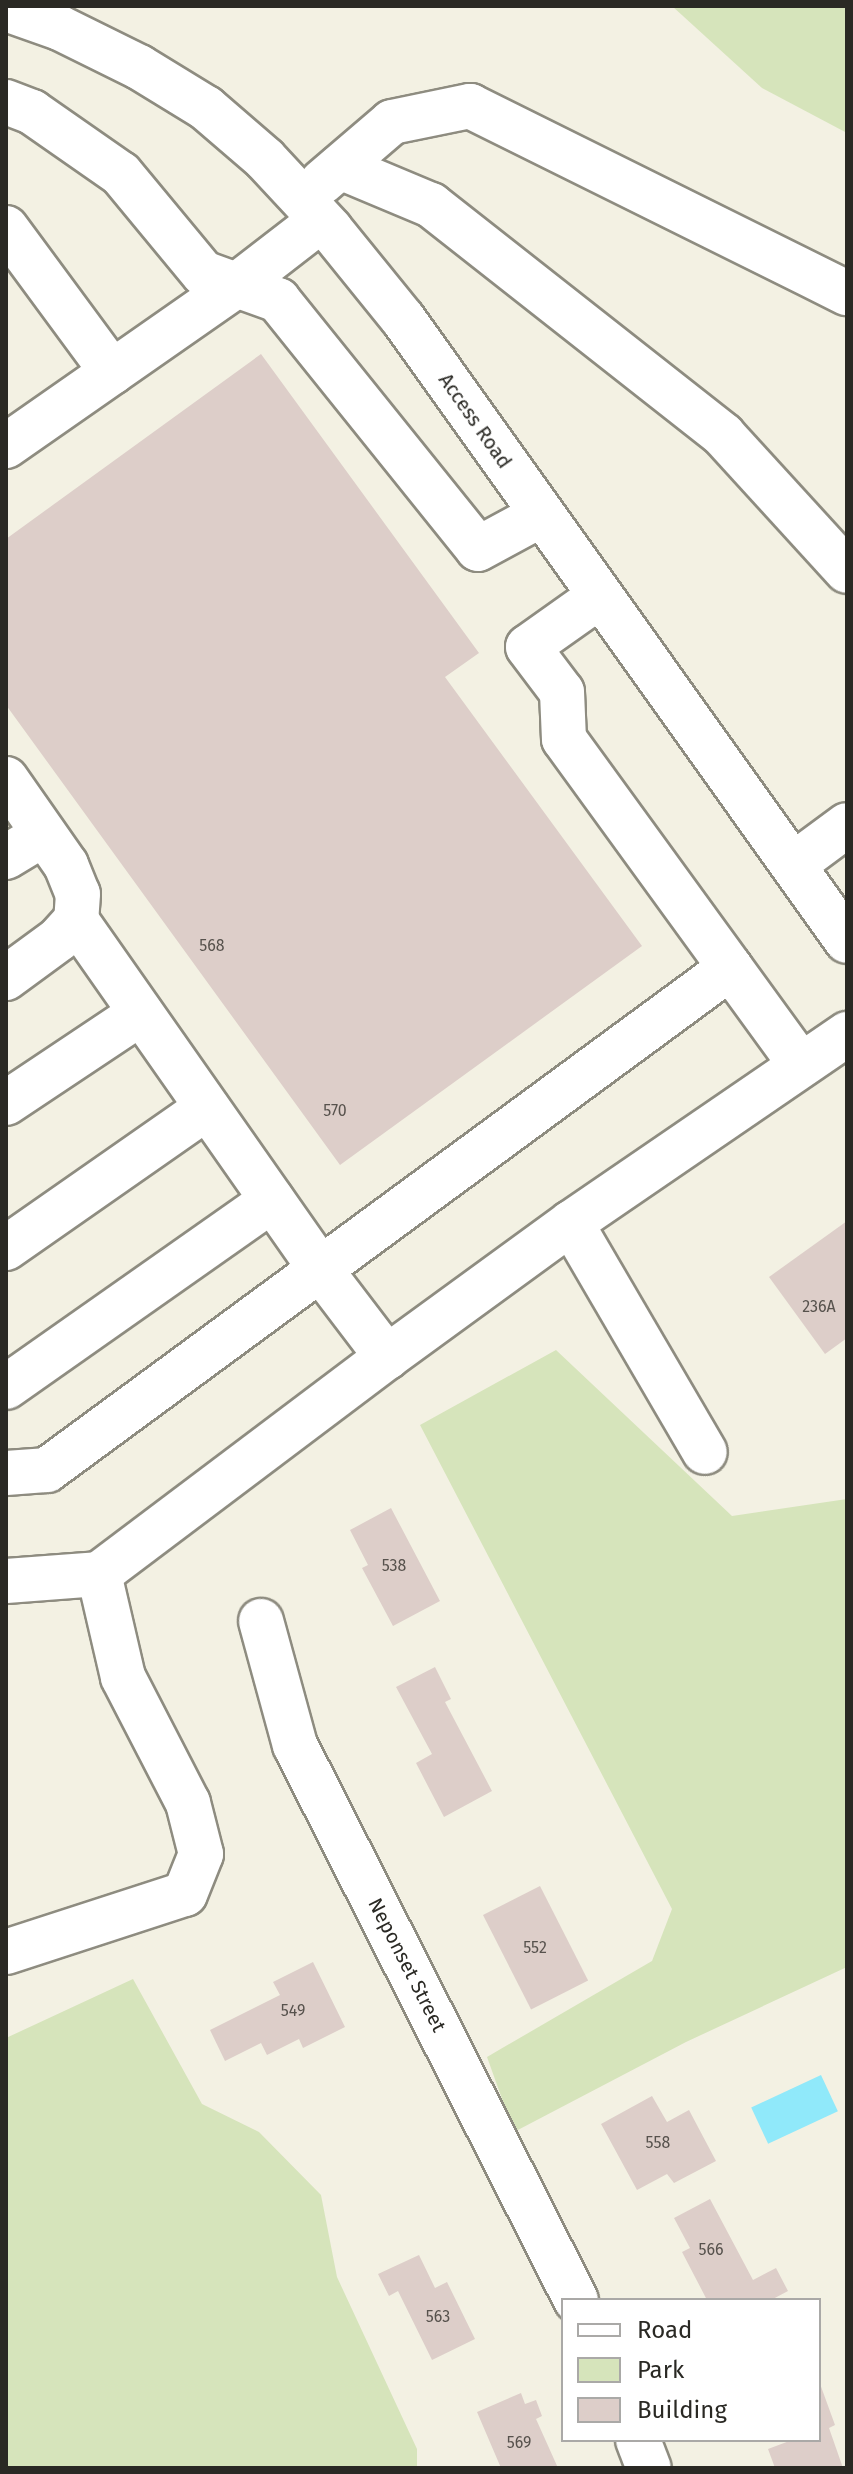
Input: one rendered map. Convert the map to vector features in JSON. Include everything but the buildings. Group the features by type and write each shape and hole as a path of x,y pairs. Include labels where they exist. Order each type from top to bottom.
{"street":[{"name":"Access Road","path":"6,9 60,28 139,67 206,108 265,159 312,210 403,319 847,941"},
{"path":"6,102 32,112 121,174 203,273 278,300 478,549 541,515"},
{"path":"9,437 112,372 237,285 312,210 340,167 392,122 470,106 738,236 847,293"},
{"path":"340,167 431,205 723,435 847,571"},
{"path":"6,228 112,372"},
{"path":"600,596 528,647 562,692 564,739 801,1065"},
{"path":"6,779 66,865 78,894 76,920 59,939 6,978"},
{"path":"793,865 847,825"},
{"path":"6,857 44,834"},
{"path":"76,920 320,1269 387,1357"},
{"path":"6,1473 47,1470 730,968"},
{"path":"6,1103 141,1013"},
{"path":"6,1581 99,1574 571,1223 847,1034"},
{"path":"6,1248 207,1108"},
{"path":"6,1387 272,1200"},
{"path":"571,1223 705,1452"},
{"path":"6,1952 185,1894 201,1854 188,1803 123,1677 99,1574"},
{"name":"Neponset Street","path":"261,1621 295,1745 575,2298"},
{"path":"639,2442 649,2468"}],"green space":[{"path":"672,6 847,6 847,133 762,88"},
{"path":"556,1350 732,1516 847,1499 847,1967 686,2042 514,2132 487,2057 652,1961 672,1909 420,1425"},
{"path":"133,1979 202,2104 259,2132 321,2195 337,2277 417,2449 417,2468 6,2468 6,2038"}],"water":[{"path":"821,2075 838,2111 768,2144 751,2108"}]}
